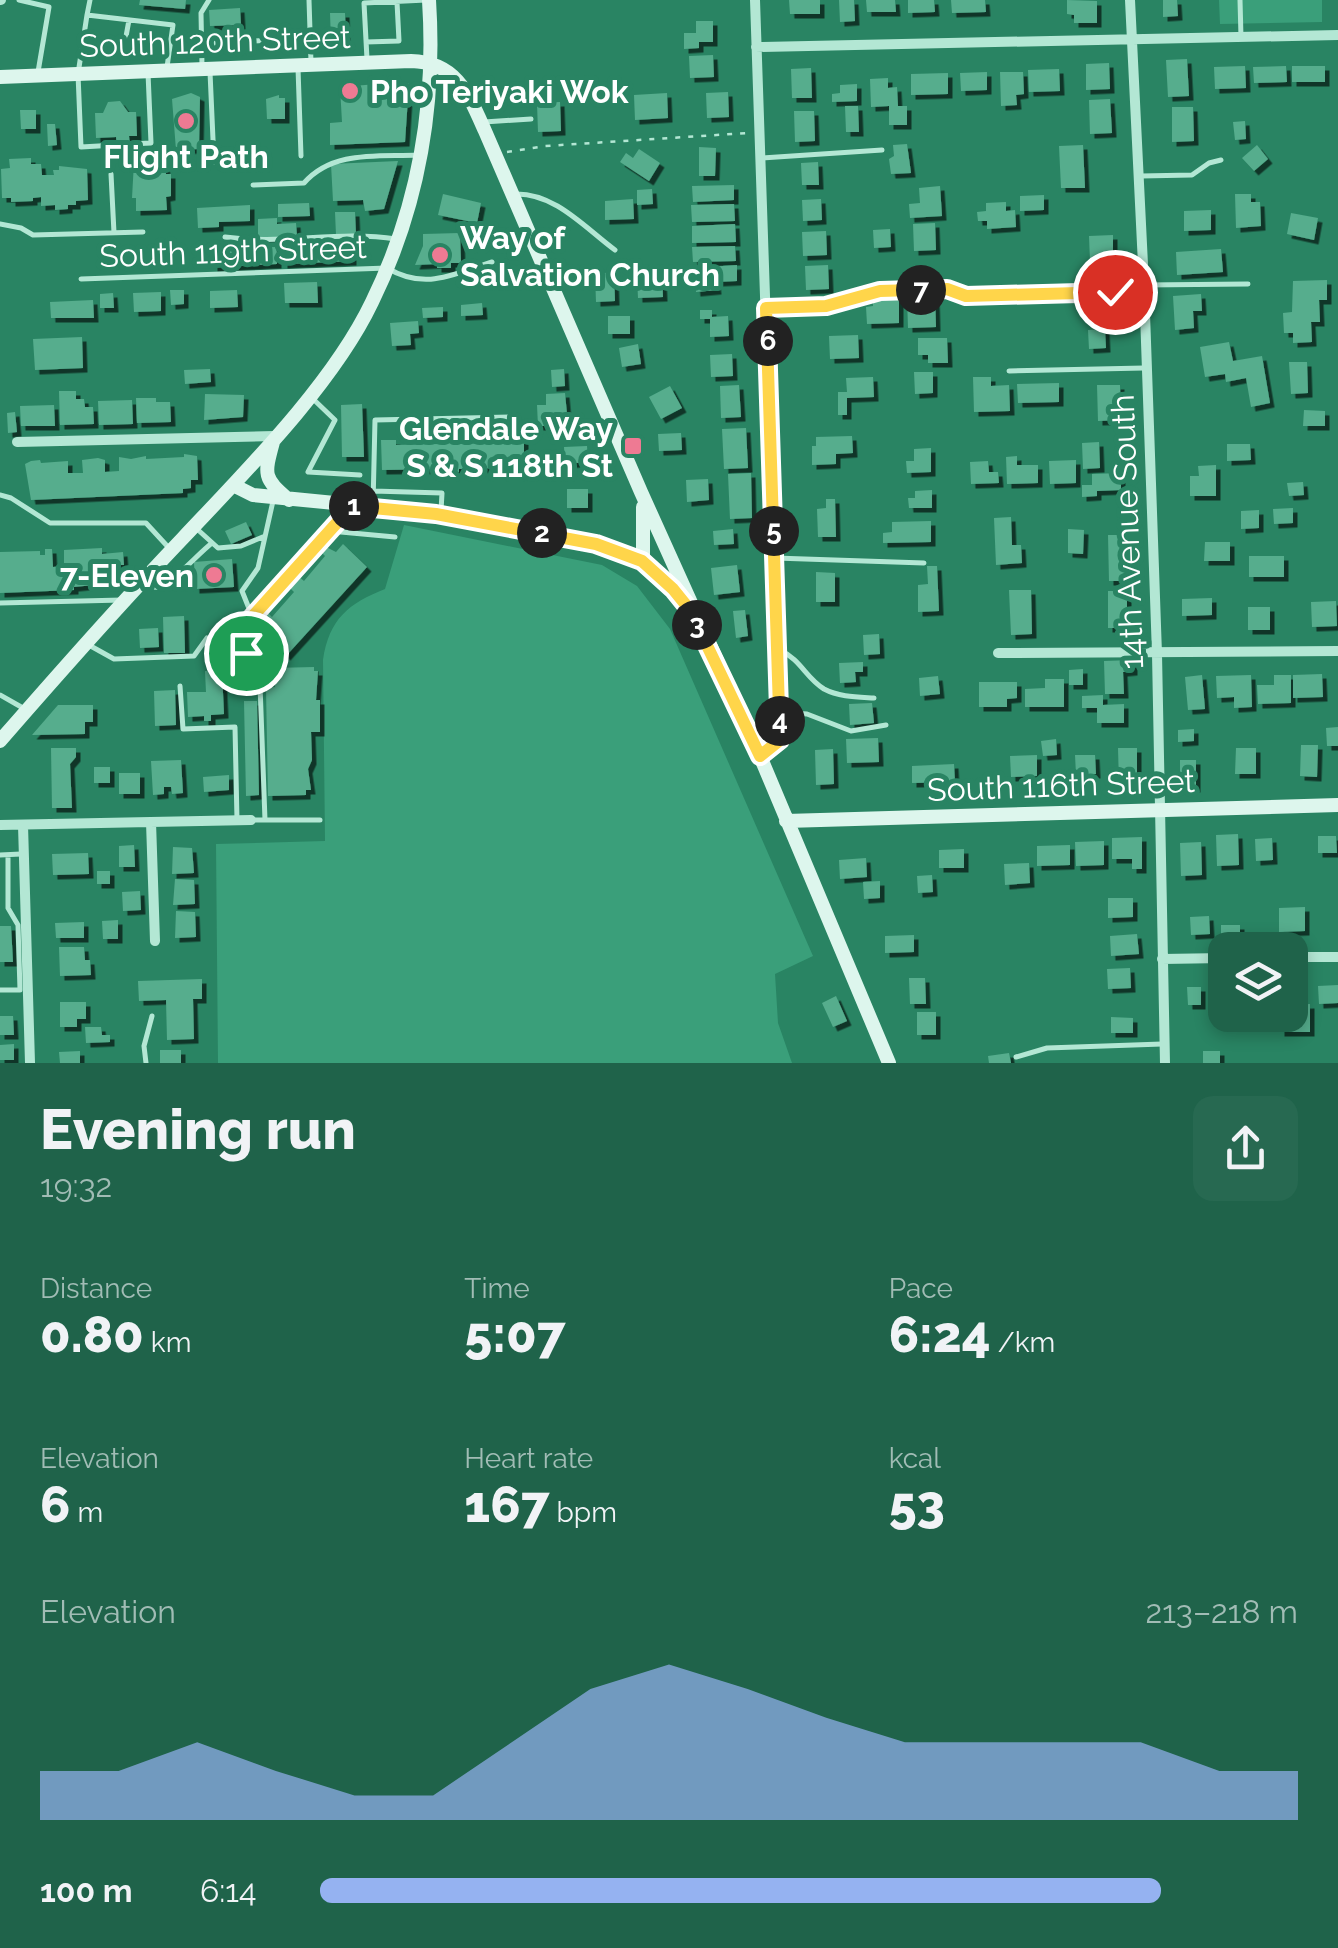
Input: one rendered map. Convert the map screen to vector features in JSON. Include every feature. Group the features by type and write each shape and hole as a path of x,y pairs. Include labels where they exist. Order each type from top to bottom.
{"street":[{"path":"0,741 233,484 356,333 399,240 421,155 433,61 429,0"},
{"path":"755,0 780,712 780,740 760,756"},
{"name":"14th Avenue South","path":"1130,0 1157,654 1166,1063"},
{"path":"756,47 1338,35"},
{"name":"South 120th Street","path":"0,77 433,61"},
{"path":"433,61 454,77 481,122 640,492 760,756 889,1063"},
{"path":"16,442 274,436"},
{"path":"274,436 266,475 271,485 290,500"},
{"path":"233,484 253,495 441,514 596,544 642,561 673,589 690,610 712,652"},
{"path":"640,492 644,517 642,561"},
{"path":"998,653 1338,650"},
{"name":"South 116th Street","path":"786,821 1338,805"},
{"path":"0,825 251,820"},
{"path":"151,822 155,941"},
{"path":"23,825 30,1063"},
{"path":"1308,958 1338,957"},
{"path":"1162,959 1208,958"}],"lane":[{"path":"19,0 49,7 37,75"},
{"path":"90,0 78,74 81,147 116,145"},
{"path":"214,162 201,13 209,0 219,0"},
{"path":"301,156 304,65 310,38 308,0"},
{"path":"367,62 364,3 429,0"},
{"path":"1240,0 1241,37"},
{"path":"366,42 399,40 396,2"},
{"path":"87,15 173,25 166,70"},
{"path":"124,53 129,20"},
{"path":"202,44 310,38"},
{"path":"130,144 151,143 148,71"},
{"path":"481,122 531,119"},
{"path":"760,158 882,150"},
{"path":"253,185 304,182 315,170 342,158 421,155"},
{"path":"1138,176 1192,175 1221,160"},
{"path":"111,174 114,233"},
{"path":"512,194 535,194 556,204 615,250"},
{"path":"0,224 22,228 33,236 143,232"},
{"path":"225,238 374,236 399,240"},
{"name":"South 119th Street","path":"81,279 387,268 410,280 436,280 492,262"},
{"path":"766,308 826,306 880,291 947,289 966,296 1248,284"},
{"path":"1009,371 1147,368"},
{"path":"309,395 335,420 308,472 360,475"},
{"path":"372,508 375,420 516,417"},
{"path":"373,491 442,494 441,514"},
{"path":"0,495 50,523 146,523 171,550"},
{"path":"253,616 242,591 258,568 274,498"},
{"path":"246,653 245,625 352,506"},
{"path":"194,526 218,548 241,546 264,536"},
{"path":"330,530 395,537"},
{"path":"139,585 161,587 212,543"},
{"path":"774,558 924,563"},
{"path":"0,603 125,600"},
{"path":"85,643 114,659 194,656 206,638"},
{"path":"778,649 795,657 822,688 846,696 874,698"},
{"path":"260,684 265,820"},
{"path":"180,686 184,730 234,727 237,820"},
{"path":"0,695 27,710"},
{"path":"780,712 807,714 850,732 886,725"},
{"path":"251,820 320,820"},
{"path":"0,990 20,990 18,925 8,908 4,855 24,854"},
{"path":"146,1063 144,1046 152,1016"},
{"path":"1016,1058 1047,1048 1165,1044"}],"path":[{"path":"495,154 546,146 760,132"}],"green space":[{"path":"1219,0 1322,0 1322,22 1220,24"},
{"path":"404,525 602,565 637,586 670,629 813,956 775,974 778,1023 792,1063 218,1063 216,844 325,841 326,646 343,614 385,589"}],"building":[{"path":"140,0 186,0 185,9 139,5"},
{"path":"789,0 820,0 820,14 790,14"},
{"path":"839,0 854,0 855,21 840,22"},
{"path":"866,0 895,0 896,12 867,12"},
{"path":"908,0 934,0 935,12 908,13"},
{"path":"951,0 985,0 986,12 952,13"},
{"path":"1067,0 1097,1 1097,23 1074,23 1074,15 1067,14"},
{"path":"1163,0 1177,0 1178,16 1163,17"},
{"path":"240,8 241,25 210,26 209,10"},
{"path":"330,13 345,13 346,41 331,41"},
{"path":"696,21 713,21 713,42 699,42 699,48 684,49 684,33 696,33"},
{"path":"713,55 714,77 690,78 689,56"},
{"path":"1187,59 1189,96 1168,97 1166,60"},
{"path":"1109,63 1110,89 1086,90 1086,64"},
{"path":"1245,66 1246,88 1215,89 1214,67"},
{"path":"1286,66 1287,82 1254,83 1253,67"},
{"path":"1292,66 1325,66 1325,82 1292,82"},
{"path":"811,68 812,98 792,98 791,69"},
{"path":"1059,69 1060,91 1029,92 1028,70"},
{"path":"987,72 987,90 961,91 960,73"},
{"path":"1000,72 1023,72 1024,94 1016,95 1017,105 1001,106"},
{"path":"948,73 948,94 911,95 911,74"},
{"path":"888,78 888,88 897,87 898,106 907,106 907,125 889,125 889,106 871,107 870,79"},
{"path":"409,83 405,142 330,145 330,123 342,122 340,87"},
{"path":"857,84 857,101 832,102 832,94 840,93 840,85"},
{"path":"728,92 729,117 707,118 706,93"},
{"name":"Flight Path","path":"191,93 200,97 199,149 176,150 172,99"},
{"path":"667,93 668,118 635,120 634,95"},
{"path":"279,95 285,98 285,119 267,119 266,99"},
{"path":"1110,99 1112,133 1090,134 1089,100"},
{"path":"120,101 128,112 136,112 137,136 129,136 130,147 117,147 116,137 96,138 95,113 103,113 108,102"},
{"path":"560,102 561,131 538,132 537,103"},
{"path":"845,106 858,106 859,132 846,132"},
{"path":"1172,107 1193,107 1194,141 1172,142"},
{"path":"20,110 36,110 36,129 21,129"},
{"path":"794,111 814,111 815,141 795,142"},
{"path":"1245,121 1246,139 1235,140 1233,122"},
{"path":"47,124 55,124 57,145 48,146"},
{"path":"907,144 911,173 891,174 889,159 894,156 893,145"},
{"path":"1083,145 1085,188 1061,188 1059,146"},
{"path":"1257,145 1268,159 1254,171 1242,158"},
{"path":"699,147 716,148 715,176 699,176"},
{"path":"639,149 660,163 649,181 620,162 626,153 633,158"},
{"path":"31,158 31,164 41,164 42,175 54,175 53,170 59,170 59,166 87,169 88,200 55,210 55,205 41,206 41,197 11,202 11,198 2,198 1,169 10,168 9,159"},
{"path":"165,161 166,174 171,174 167,210 136,211 136,198 132,198 134,162"},
{"path":"398,161 384,209 365,211 363,200 333,201 331,164"},
{"path":"818,162 819,185 802,185 801,163"},
{"path":"734,185 734,200 693,202 692,186"},
{"path":"940,186 942,216 910,218 909,204 920,203 919,188"},
{"path":"652,189 653,204 637,205 637,190"},
{"path":"443,194 481,203 477,223 438,215"},
{"path":"1235,194 1251,194 1251,202 1260,202 1261,226 1236,228"},
{"path":"1044,195 1044,210 1020,211 1020,196"},
{"path":"633,199 634,219 605,220 605,201"},
{"path":"821,199 822,220 803,221 802,200"},
{"path":"1006,202 1006,211 1015,210 1016,227 987,229 987,221 978,221 977,212 986,211 986,203"},
{"path":"309,203 310,216 278,217 278,204"},
{"path":"734,204 735,221 692,222 691,205"},
{"path":"250,205 250,221 219,222 219,227 198,228 197,208"},
{"path":"1211,210 1211,230 1184,231 1184,211"},
{"path":"335,212 355,212 356,235 336,235"},
{"path":"1291,213 1318,218 1314,240 1287,234"},
{"path":"277,218 277,224 296,223 297,236 258,238 258,219"},
{"path":"935,223 936,250 914,251 913,224"},
{"path":"735,224 736,242 692,243 692,226"},
{"path":"890,229 891,247 874,248 873,230"},
{"path":"826,231 827,255 803,256 802,232"},
{"name":"Way of Salvation Church","path":"460,233 461,263 451,263 451,268 415,265 423,234"},
{"path":"1113,235 1113,260 1090,261 1089,236"},
{"path":"352,244 352,261 283,264 283,257 277,258 277,264 213,267 213,250 276,247 277,254 283,253 282,247"},
{"path":"735,246 736,261 693,262 692,247"},
{"path":"1221,249 1223,272 1177,275 1176,252"},
{"path":"737,265 737,281 716,282 717,290 696,292 694,268"},
{"path":"828,265 829,289 806,290 805,266"},
{"path":"1098,267 1114,267 1115,284 1099,285"},
{"path":"614,272 615,301 596,302 595,274"},
{"path":"662,275 663,297 638,298 637,277"},
{"path":"1327,280 1327,300 1319,300 1320,322 1311,322 1312,342 1293,343 1293,333 1284,333 1283,313 1292,312 1293,281"},
{"path":"317,282 318,303 285,303 284,283"},
{"path":"170,290 184,290 184,304 171,305"},
{"path":"237,290 238,307 210,308 210,291"},
{"path":"161,292 161,311 134,312 133,293"},
{"path":"113,293 114,308 100,308 100,294"},
{"path":"1201,294 1202,311 1193,311 1194,328 1175,330 1173,296"},
{"path":"935,295 936,327 908,328 907,297"},
{"path":"899,297 899,323 867,324 866,307 873,306 873,298"},
{"path":"93,300 94,318 51,318 50,302"},
{"path":"482,303 483,315 461,316 461,305"},
{"path":"443,307 443,317 423,318 422,308"},
{"path":"700,310 712,310 712,317 728,316 729,336 710,337 710,319 700,319"},
{"path":"608,316 630,316 630,334 608,334"},
{"path":"418,321 419,333 410,334 411,345 392,346 390,323"},
{"path":"1105,329 1106,348 1089,349 1088,330"},
{"path":"858,335 859,358 830,359 829,336"},
{"path":"82,337 83,368 35,370 33,339"},
{"path":"918,338 947,338 948,363 928,363 928,355 918,355"},
{"path":"1229,342 1233,361 1262,356 1270,403 1251,407 1246,378 1226,382 1225,374 1205,377 1200,347"},
{"path":"638,344 641,364 622,367 619,348"},
{"path":"732,354 733,376 711,377 710,355"},
{"path":"1289,362 1307,362 1308,393 1291,394"},
{"path":"210,369 211,382 185,384 184,370"},
{"path":"564,369 565,386 552,387 551,370"},
{"path":"914,372 933,372 933,393 915,394"},
{"path":"873,377 874,397 847,398 847,415 838,415 838,392 847,392 846,378"},
{"path":"973,377 991,377 991,386 1009,385 1010,411 974,412"},
{"path":"1059,383 1059,402 1018,403 1017,384"},
{"path":"739,385 741,417 721,418 720,386"},
{"path":"1097,385 1120,385 1121,420 1098,421"},
{"path":"670,386 682,408 661,419 649,397"},
{"path":"59,391 76,391 76,399 84,399 85,407 93,407 94,424 60,425"},
{"path":"565,393 567,414 547,415 548,426 538,426 537,405 546,405 546,394"},
{"path":"205,394 244,395 243,417 204,420"},
{"path":"136,398 170,402 171,422 137,423"},
{"path":"132,400 133,424 99,425 98,401"},
{"path":"362,404 364,457 342,457 341,405"},
{"path":"54,405 55,426 21,426 20,406"},
{"path":"1304,410 1325,411 1325,426 1303,426"},
{"path":"15,412 17,432 8,433 7,413"},
{"path":"579,418 579,431 557,432 556,419"},
{"path":"746,428 748,468 724,469 722,429"},
{"path":"681,433 682,450 659,451 658,434"},
{"path":"438,435 451,435 451,444 510,443 510,438 524,439 524,467 459,472 382,470 381,440 396,440 396,445 438,444"},
{"path":"852,436 853,453 836,454 836,464 812,465 816,437"},
{"path":"1099,442 1100,468 1083,469 1082,443"},
{"path":"1227,444 1250,444 1251,460 1227,461"},
{"path":"587,446 588,462 565,464 564,447"},
{"path":"931,448 931,472 907,473 906,461 914,461 914,449"},
{"path":"197,456 198,480 191,480 191,488 183,489 183,493 31,500 25,464 31,461 68,461 68,473 83,473 82,460 98,458 105,460 105,472 119,471 119,457 146,459"},
{"path":"1017,456 1017,465 1038,465 1038,483 1007,484 1006,457"},
{"path":"1076,460 1076,483 1050,484 1049,461"},
{"path":"988,461 989,472 998,472 999,483 971,484 970,462"},
{"path":"1216,465 1216,496 1190,496 1190,476 1199,476 1198,466"},
{"path":"751,473 752,518 730,519 728,474"},
{"path":"1121,473 1121,490 1097,491 1097,496 1082,497 1082,485 1092,485 1092,474"},
{"path":"708,479 709,500 687,502 686,480"},
{"path":"1303,482 1304,495 1289,496 1287,483"},
{"path":"567,489 588,489 588,508 567,508"},
{"path":"932,490 932,508 909,508 908,498 915,498 915,491"},
{"path":"826,499 835,499 836,537 818,537 817,509 826,508"},
{"path":"1293,508 1293,523 1274,524 1273,509"},
{"path":"1259,510 1259,528 1241,529 1241,511"},
{"path":"1011,517 1012,545 1021,545 1022,563 996,565 994,518"},
{"path":"931,521 931,542 883,543 883,533 892,532 892,522"},
{"path":"246,522 252,535 231,544 225,531"},
{"path":"733,529 734,544 714,545 713,531"},
{"path":"1068,529 1084,530 1083,554 1068,553"},
{"path":"1108,535 1129,535 1129,581 1109,581"},
{"path":"1205,542 1230,542 1230,561 1204,561"},
{"path":"343,544 367,567 286,656 262,633 269,626 262,618 267,612 272,617 294,592 289,587 299,577 304,581 325,556 321,552 326,547 336,552"},
{"path":"102,548 102,554 123,552 124,565 112,565 112,570 102,571 103,584 74,590 0,593 0,552 40,551 40,555 45,555 45,549 52,549 53,567 64,566 64,550"},
{"path":"1249,556 1284,556 1284,577 1249,577"},
{"name":"7-Eleven","path":"232,559 234,587 195,589 194,562"},
{"path":"737,565 740,592 714,595 711,568"},
{"path":"927,566 937,566 939,611 918,612 918,585 928,584"},
{"path":"816,572 835,573 835,602 816,602"},
{"path":"1009,590 1031,590 1032,634 1011,635"},
{"path":"1108,591 1127,591 1127,628 1108,628"},
{"path":"1212,598 1212,615 1182,616 1182,599"},
{"path":"1336,601 1337,626 1312,627 1311,602"},
{"path":"1248,607 1270,607 1270,630 1248,630"},
{"path":"745,610 748,636 736,638 733,611"},
{"path":"184,616 185,653 164,653 163,617"},
{"path":"158,628 159,647 140,648 139,629"},
{"path":"879,634 880,654 864,655 863,635"},
{"path":"1133,660 1133,671 1123,672 1124,694 1105,694 1104,661"},
{"path":"863,662 863,672 855,672 856,682 840,683 839,663"},
{"path":"314,667 318,671 320,732 311,732 311,790 306,790 306,795 268,796 266,688 275,687 274,668"},
{"path":"1083,669 1083,685 1069,685 1069,670"},
{"path":"205,671 222,671 224,714 211,715 211,721 204,721 204,716 188,717 187,692 206,692"},
{"path":"1322,674 1323,697 1293,698 1293,675"},
{"path":"1202,675 1205,709 1188,710 1185,677"},
{"path":"1251,675 1252,707 1234,708 1234,697 1217,698 1216,676"},
{"path":"1274,675 1291,675 1291,703 1258,704 1257,685 1274,685"},
{"path":"938,676 940,694 920,696 919,678"},
{"path":"1045,679 1064,679 1064,707 1025,707 1025,689 1045,688"},
{"path":"979,682 1017,682 1017,698 1007,699 1007,707 979,707"},
{"path":"175,690 176,725 155,726 154,691"},
{"path":"1103,695 1103,705 1124,704 1124,723 1097,723 1097,708 1082,708 1082,696"},
{"path":"244,701 257,701 259,795 246,796"},
{"path":"872,703 874,723 850,725 849,704"},
{"path":"58,705 93,705 93,722 85,722 85,734 32,735"},
{"path":"1338,727 1338,746 1327,746 1326,728"},
{"path":"1194,729 1194,741 1178,742 1178,730"},
{"path":"878,738 879,762 847,763 846,739"},
{"path":"1056,739 1057,755 1043,756 1041,741"},
{"path":"1301,745 1318,745 1317,777 1300,776"},
{"path":"51,748 76,748 76,757 70,764 72,808 52,808"},
{"path":"1118,748 1137,748 1137,782 1119,783"},
{"path":"1236,748 1256,748 1256,774 1235,774"},
{"path":"833,749 834,784 816,785 815,750"},
{"path":"1037,755 1037,776 1011,777 1010,756"},
{"path":"1075,755 1095,755 1096,774 1076,774"},
{"path":"181,760 183,793 172,794 171,787 164,787 164,794 153,795 151,761"},
{"path":"1180,760 1196,760 1196,788 1180,788"},
{"path":"954,764 955,782 912,783 912,766"},
{"path":"94,767 110,767 110,783 94,783"},
{"path":"119,773 140,773 140,794 119,794"},
{"path":"229,775 229,790 204,792 203,777"},
{"path":"1238,834 1239,865 1217,866 1216,835"},
{"path":"1318,836 1336,836 1337,853 1318,853"},
{"path":"1142,837 1142,869 1132,869 1132,859 1112,859 1112,838"},
{"path":"1272,838 1273,860 1256,861 1255,839"},
{"path":"1104,841 1104,865 1076,866 1075,842"},
{"path":"1201,842 1202,875 1181,876 1180,843"},
{"path":"134,845 135,867 119,867 119,846"},
{"path":"1070,845 1070,865 1037,866 1037,846"},
{"path":"173,847 192,848 194,873 172,874"},
{"path":"964,849 964,868 939,868 939,850"},
{"path":"88,853 89,874 53,875 52,854"},
{"path":"866,858 867,877 840,879 839,860"},
{"path":"1029,863 1030,883 1005,885 1004,864"},
{"path":"97,871 110,871 110,884 97,884"},
{"path":"932,875 933,892 918,893 917,876"},
{"path":"175,879 194,880 195,904 173,905"},
{"path":"880,881 880,898 864,899 863,882"},
{"path":"140,891 141,910 123,911 122,892"},
{"path":"1108,898 1133,898 1133,917 1108,918"},
{"path":"1305,907 1305,931 1279,932 1279,908"},
{"path":"176,911 195,912 196,937 175,938"},
{"path":"1209,916 1210,932 1191,935 1190,917"},
{"path":"118,920 118,939 103,939 102,921"},
{"path":"84,922 84,938 56,938 55,923"},
{"path":"1221,925 1240,925 1240,932 1221,932"},
{"path":"0,926 11,926 13,962 0,962"},
{"path":"1137,934 1139,954 1111,956 1110,936"},
{"path":"914,935 914,952 885,953 885,936"},
{"path":"59,947 84,947 91,975 60,976"},
{"path":"1130,968 1131,988 1108,989 1107,969"},
{"path":"909,978 925,978 926,1004 910,1004"},
{"path":"202,979 202,999 193,999 194,1039 167,1040 166,1000 139,1001 138,981"},
{"path":"1338,985 1338,1003 1319,1004 1318,986"},
{"path":"1187,987 1201,987 1201,1005 1188,1005"},
{"path":"836,996 847,1021 833,1027 822,1003"},
{"path":"60,1002 86,1002 86,1019 77,1019 77,1027 60,1027"},
{"path":"917,1012 936,1012 936,1035 917,1035"},
{"path":"0,1016 13,1016 14,1035 0,1035"},
{"path":"1111,1017 1133,1018 1133,1033 1111,1033"},
{"path":"85,1027 101,1027 102,1035 110,1035 110,1042 86,1043"},
{"path":"14,1044 14,1060 0,1060 0,1045"},
{"path":"160,1050 181,1050 181,1063 160,1063"},
{"path":"80,1051 80,1063 60,1063 59,1052"},
{"path":"1203,1051 1220,1051 1220,1063 1203,1063"},
{"path":"1009,1053 1011,1063 989,1063 988,1056"}],"place":[{"name":"Pho Teriyaki Wok","path":"350,91"},
{"name":"Flight Path","path":"186,121"},
{"name":"Way of Salvation Church","path":"440,255"},
{"name":"Glendale Way S & S 118th St","path":"633,446"},
{"name":"7-Eleven","path":"214,575"}],"route":[{"path":"246,653 245,625 352,506 436,514 596,544 626,552 653,568 690,610 760,756 780,740 766,308 842,304 880,291 947,289 966,296 1115,292"}]}
